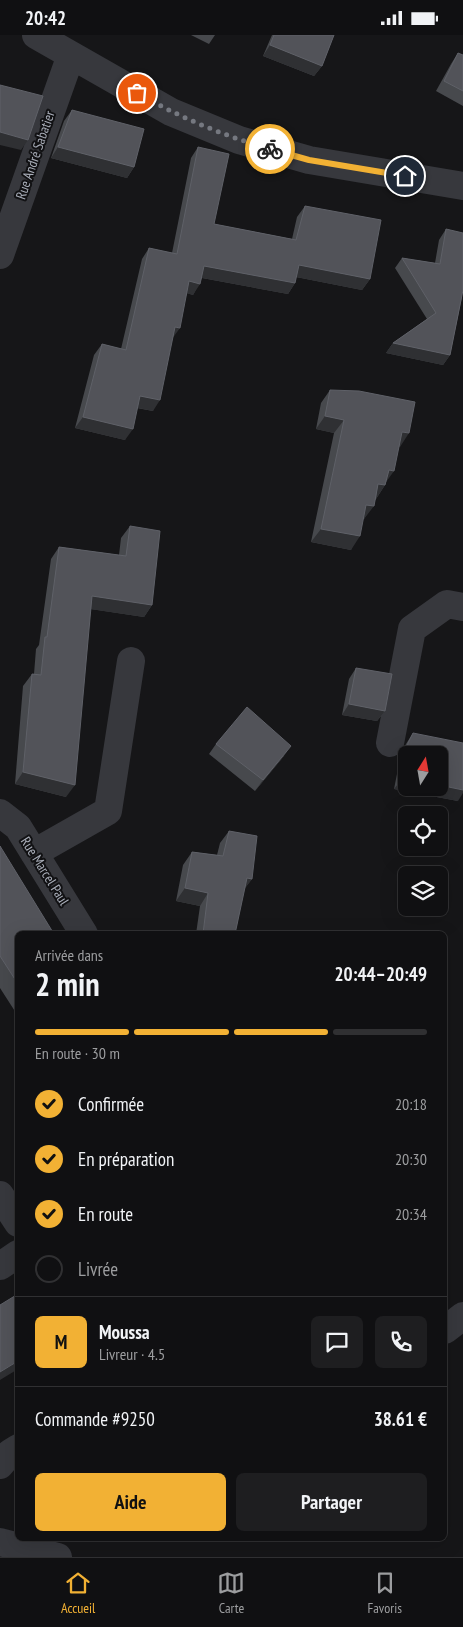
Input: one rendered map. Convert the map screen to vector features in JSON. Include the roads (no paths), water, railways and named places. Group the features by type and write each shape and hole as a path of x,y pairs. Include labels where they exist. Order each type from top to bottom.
{"street":[{"path":"36,35 170,112 239,140 309,160 463,186"},
{"name":"Rue André Sabatier","path":"0,255 71,55"},
{"path":"390,743 412,629 447,604 463,607"},
{"path":"34,853 108,811 131,661"},
{"name":"Rue Marcel Paul","path":"0,813 18,827 82,931"},
{"path":"0,1195 15,1218"},
{"path":"0,1266 15,1257"},
{"path":"447,1328 463,1316"},
{"path":"0,1465 15,1450"},
{"path":"0,1542 58,1557"}]}
